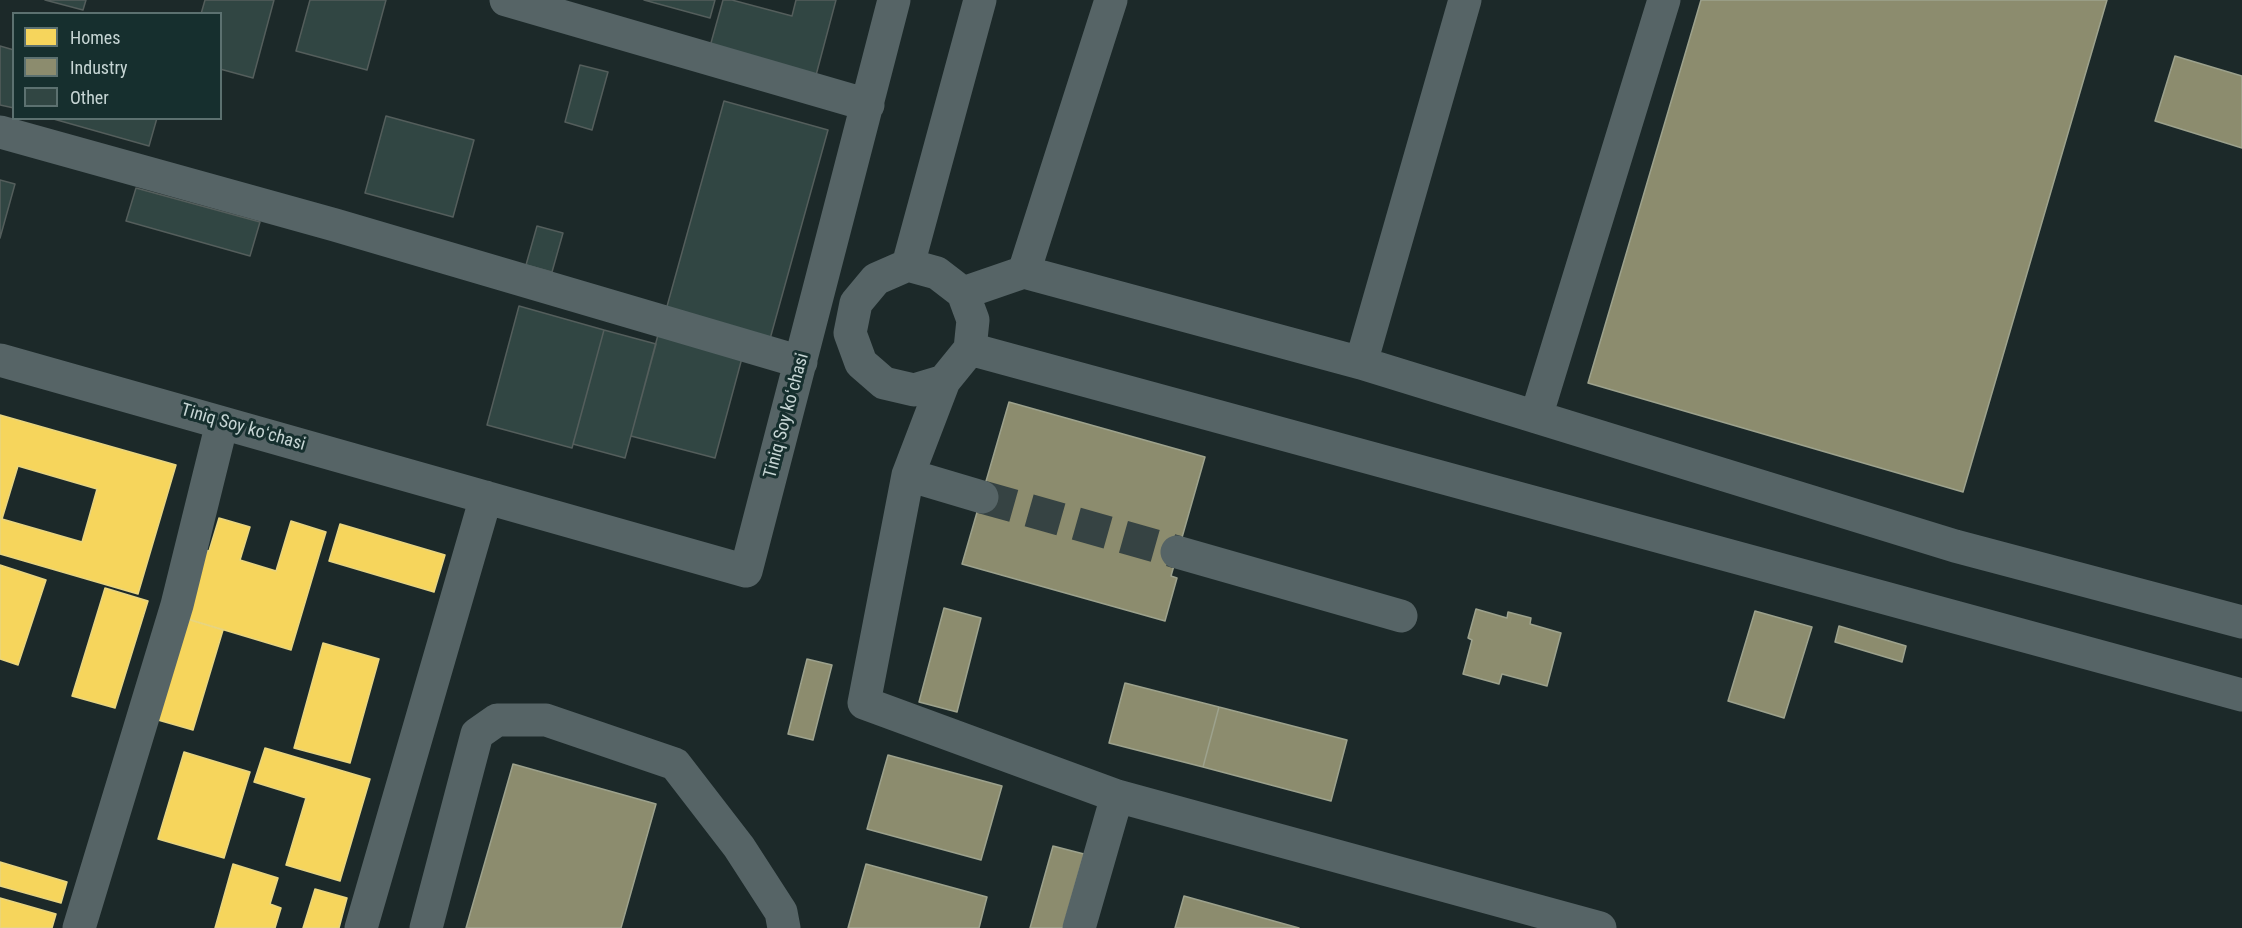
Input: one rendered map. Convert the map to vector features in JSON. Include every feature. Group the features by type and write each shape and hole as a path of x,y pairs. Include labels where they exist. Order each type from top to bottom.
{"street":[{"path":"506,0 868,105"},
{"name":"Tiniq Soy koʻchasi","path":"0,360 746,571 894,0"},
{"path":"908,265 980,0"},
{"path":"1024,273 1112,0"},
{"path":"1361,363 1465,0"},
{"path":"1536,417 1664,0"},
{"path":"0,132 334,225 801,362"},
{"path":"944,381 914,390 884,384 861,363 850,333 856,303 876,279 908,265 938,273 963,293 973,320 970,349 944,381 908,475 864,703 1117,796 1600,928"},
{"path":"963,293 1024,273 1361,363 1955,546 2242,622"},
{"path":"970,349 2240,686"},
{"path":"79,928 177,605 222,423"},
{"path":"908,475 982,496"},
{"path":"361,928 486,497"},
{"path":"1177,552 1401,616"},
{"path":"426,928 477,734 497,720 546,720 675,764 739,847 782,912 784,928"},
{"path":"1079,928 1117,796"}],"building: Homes":[{"path":"0,415 176,465 138,594 0,554","holes":["18,466 97,489 82,542 2,519"]},
{"path":"219,518 250,527 240,560 276,571 291,521 326,532 291,650 181,617 201,549 209,551"},
{"path":"340,524 445,555 434,592 329,561"},
{"path":"0,565 46,580 18,665 0,659"},
{"path":"105,588 148,601 115,708 72,696"},
{"path":"174,615 223,630 193,730 144,716"},
{"path":"323,643 379,659 350,763 294,748"},
{"path":"265,748 370,779 340,881 286,865 306,798 254,782"},
{"path":"184,752 250,772 224,858 158,839"},
{"path":"0,862 67,882 61,903 0,886"},
{"path":"233,864 278,878 270,904 281,908 275,928 215,928"},
{"path":"315,889 347,898 339,928 303,928"},
{"path":"0,898 56,914 52,928 0,928"}],"building: Industry":[{"path":"1701,0 2107,0 1963,492 1588,383"},
{"path":"2175,56 2242,76 2242,148 2155,121"},
{"path":"1009,402 1205,457 1171,576 1177,578 1165,621 962,564"},
{"path":"944,608 981,618 957,712 919,702"},
{"path":"1476,609 1507,618 1508,612 1531,618 1530,624 1561,633 1547,686 1502,674 1499,684 1463,674 1472,640 1468,638"},
{"path":"1755,611 1812,627 1784,718 1728,701"},
{"path":"1839,626 1906,646 1902,662 1835,642"},
{"path":"807,659 832,665 813,740 788,734"},
{"path":"1125,683 1219,707 1203,767 1109,743"},
{"path":"1219,707 1347,740 1331,801 1203,767"},
{"path":"888,755 1002,786 981,860 867,829"},
{"path":"513,764 656,804 621,928 466,928"},
{"path":"1053,846 1084,854 1063,928 1030,928"},
{"path":"866,864 987,897 979,928 848,928"},
{"path":"1184,896 1299,928 1175,928"}],"building: Other":[{"path":"45,0 86,0 83,10"},
{"path":"205,0 274,0 253,78 222,70 222,12 202,12"},
{"path":"310,0 386,0 367,70 296,51"},
{"path":"644,0 715,0 710,18"},
{"path":"723,0 732,0 792,16 796,0 836,0 815,79 709,50"},
{"path":"0,46 12,49 12,108 0,105"},
{"path":"580,65 608,72 592,130 565,122"},
{"path":"724,101 828,130 770,339 666,310"},
{"path":"386,116 474,140 453,217 365,193"},
{"path":"57,120 156,120 149,146"},
{"path":"0,180 15,184 0,238"},
{"path":"136,188 260,222 250,256 126,221"},
{"path":"537,226 563,233 552,272 526,265"},
{"path":"519,306 604,330 572,448 487,425"},
{"path":"604,330 656,344 625,458 573,444"},
{"path":"658,335 742,358 715,458 631,436"}],"tunnel":[{"path":"982,497 1177,552"}]}
